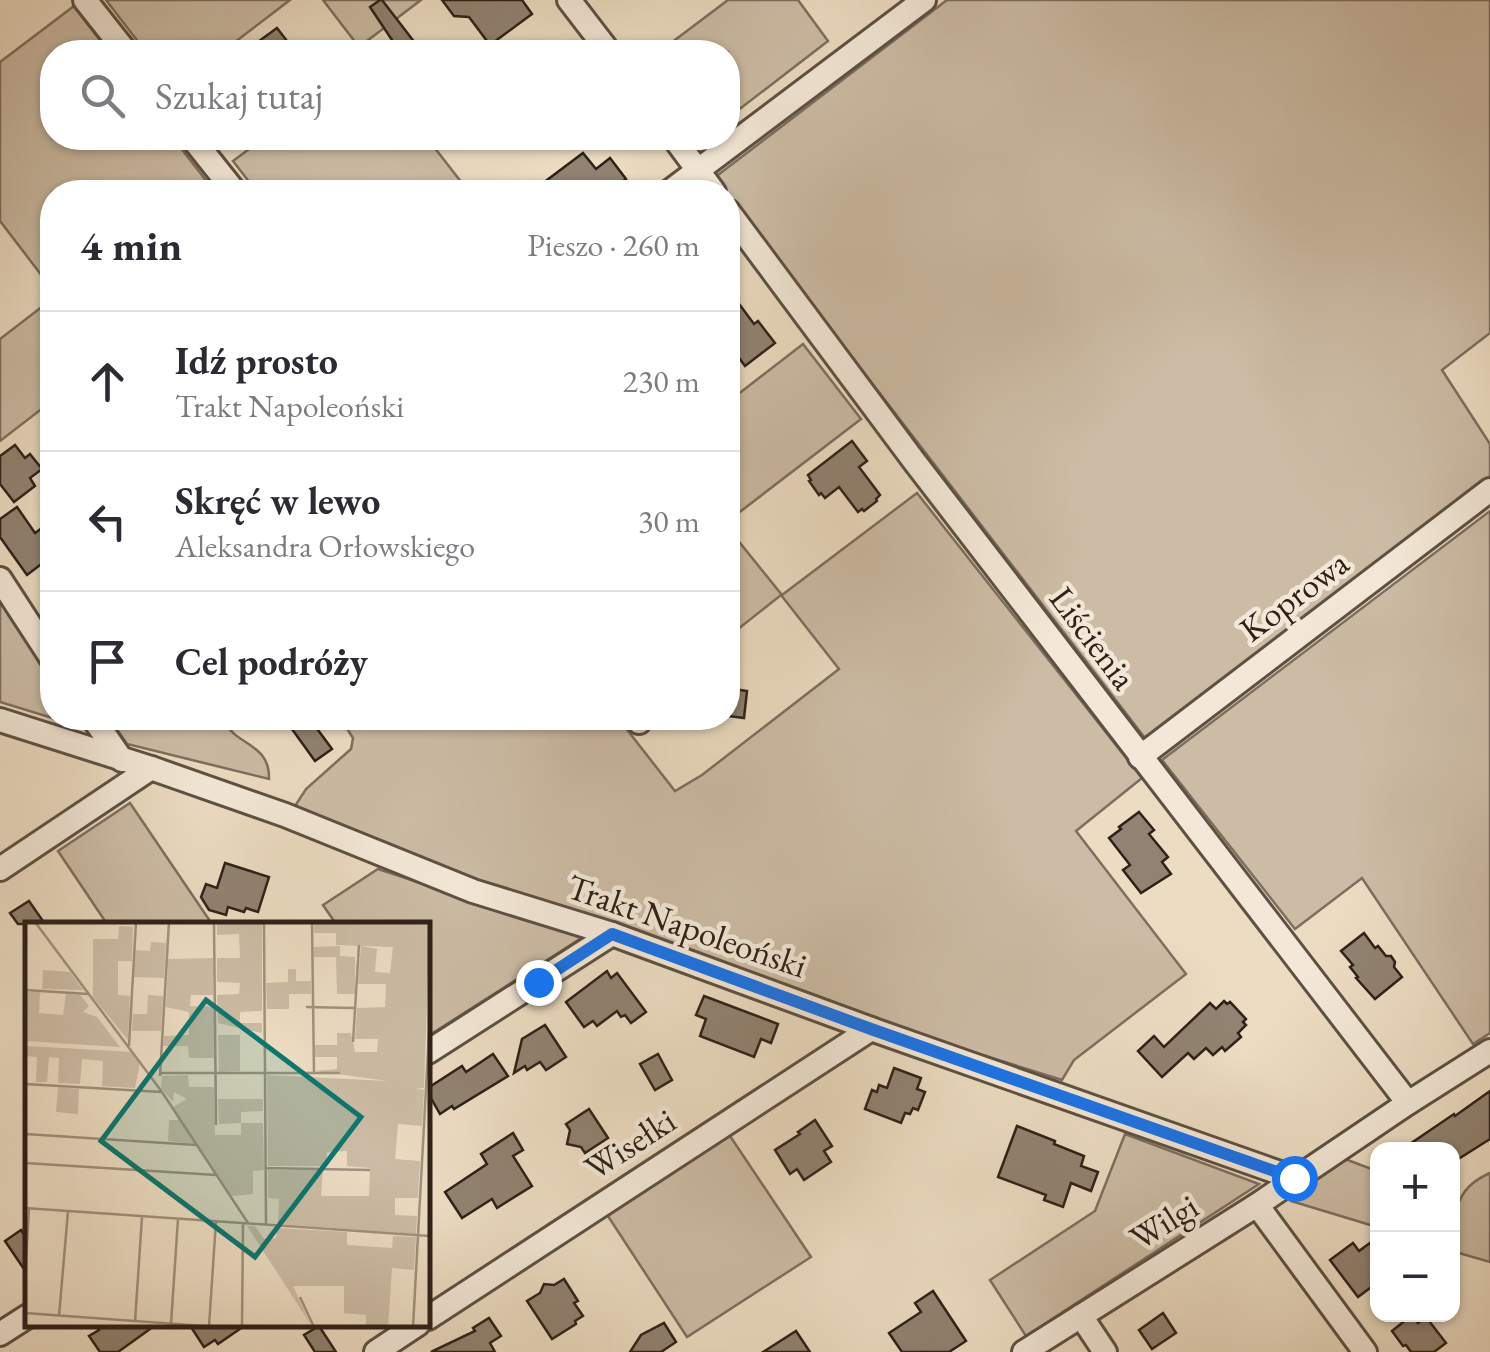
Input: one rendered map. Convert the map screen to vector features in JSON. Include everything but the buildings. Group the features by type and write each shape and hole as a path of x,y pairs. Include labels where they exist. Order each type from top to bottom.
{"street":[{"path":"85,0 117,40"},
{"path":"569,0 600,40"},
{"path":"740,138 924,0"},
{"path":"202,150 225,180"},
{"path":"683,150 705,180"},
{"path":"685,180 725,150"},
{"name":"Liścienia","path":"740,227 1140,758 1408,1103"},
{"name":"Koprowa","path":"1140,758 1490,490"},
{"path":"0,579 40,641"},
{"name":"Trakt Napoleoński","path":"0,720 285,815 484,895 612,934 1294,1178"},
{"path":"101,730 122,760"},
{"path":"0,868 152,768"},
{"path":"430,1051 612,934"},
{"name":"Wisełki","path":"430,1317 871,1029"},
{"name":"Wilgi","path":"1024,1352 1490,1051"},
{"path":"1257,1205 1365,1352"},
{"path":"1080,1316 1105,1352"},
{"path":"0,1334 25,1318"},
{"path":"376,1352 414,1327"}],"shaded area":[{"path":"106,0 290,0 238,40 137,40"},
{"path":"323,0 421,0 368,40 354,40"},
{"path":"728,0 798,0 828,41 740,109 740,40 675,40"},
{"path":"947,0 1490,0 1490,333 1442,370 1490,444 1490,476 1145,738 740,212 740,180 714,178"},
{"path":"74,6 100,40 40,40 40,150 182,150 206,180 40,180 40,273 0,221 0,62"},
{"path":"248,150 436,150 460,180 248,180 233,161"},
{"path":"40,308 40,410 0,441 0,339"},
{"path":"803,344 861,419 740,512 740,393"},
{"path":"917,493 1142,778 1076,831 1186,974 1074,1060 1062,1080 878,1022 607,922 430,1035 430,922 335,922 323,905 378,869 466,898 473,878 291,812 306,789 351,749 353,738 348,730 627,730 675,791 702,775 839,669 781,595 740,627 740,543 782,595"},
{"path":"1490,511 1490,1033 1473,1044 1362,878 1295,929 1162,760"},
{"path":"0,599 40,661 40,714 0,702"},
{"path":"117,730 230,730 259,752 268,767 269,779 127,744"},
{"path":"130,803 211,922 106,922 58,851"},
{"path":"728,1133 811,1257 687,1337 606,1213"},
{"path":"1125,1134 1259,1184 1026,1336 990,1280 1095,1211"},
{"path":"1345,1159 1370,1168 1370,1225 1291,1201 1290,1196"},
{"path":"1490,1173 1490,1262 1460,1253 1460,1200 1472,1184"}],"route":[{"path":"538,982 612,934 1294,1178"}]}
